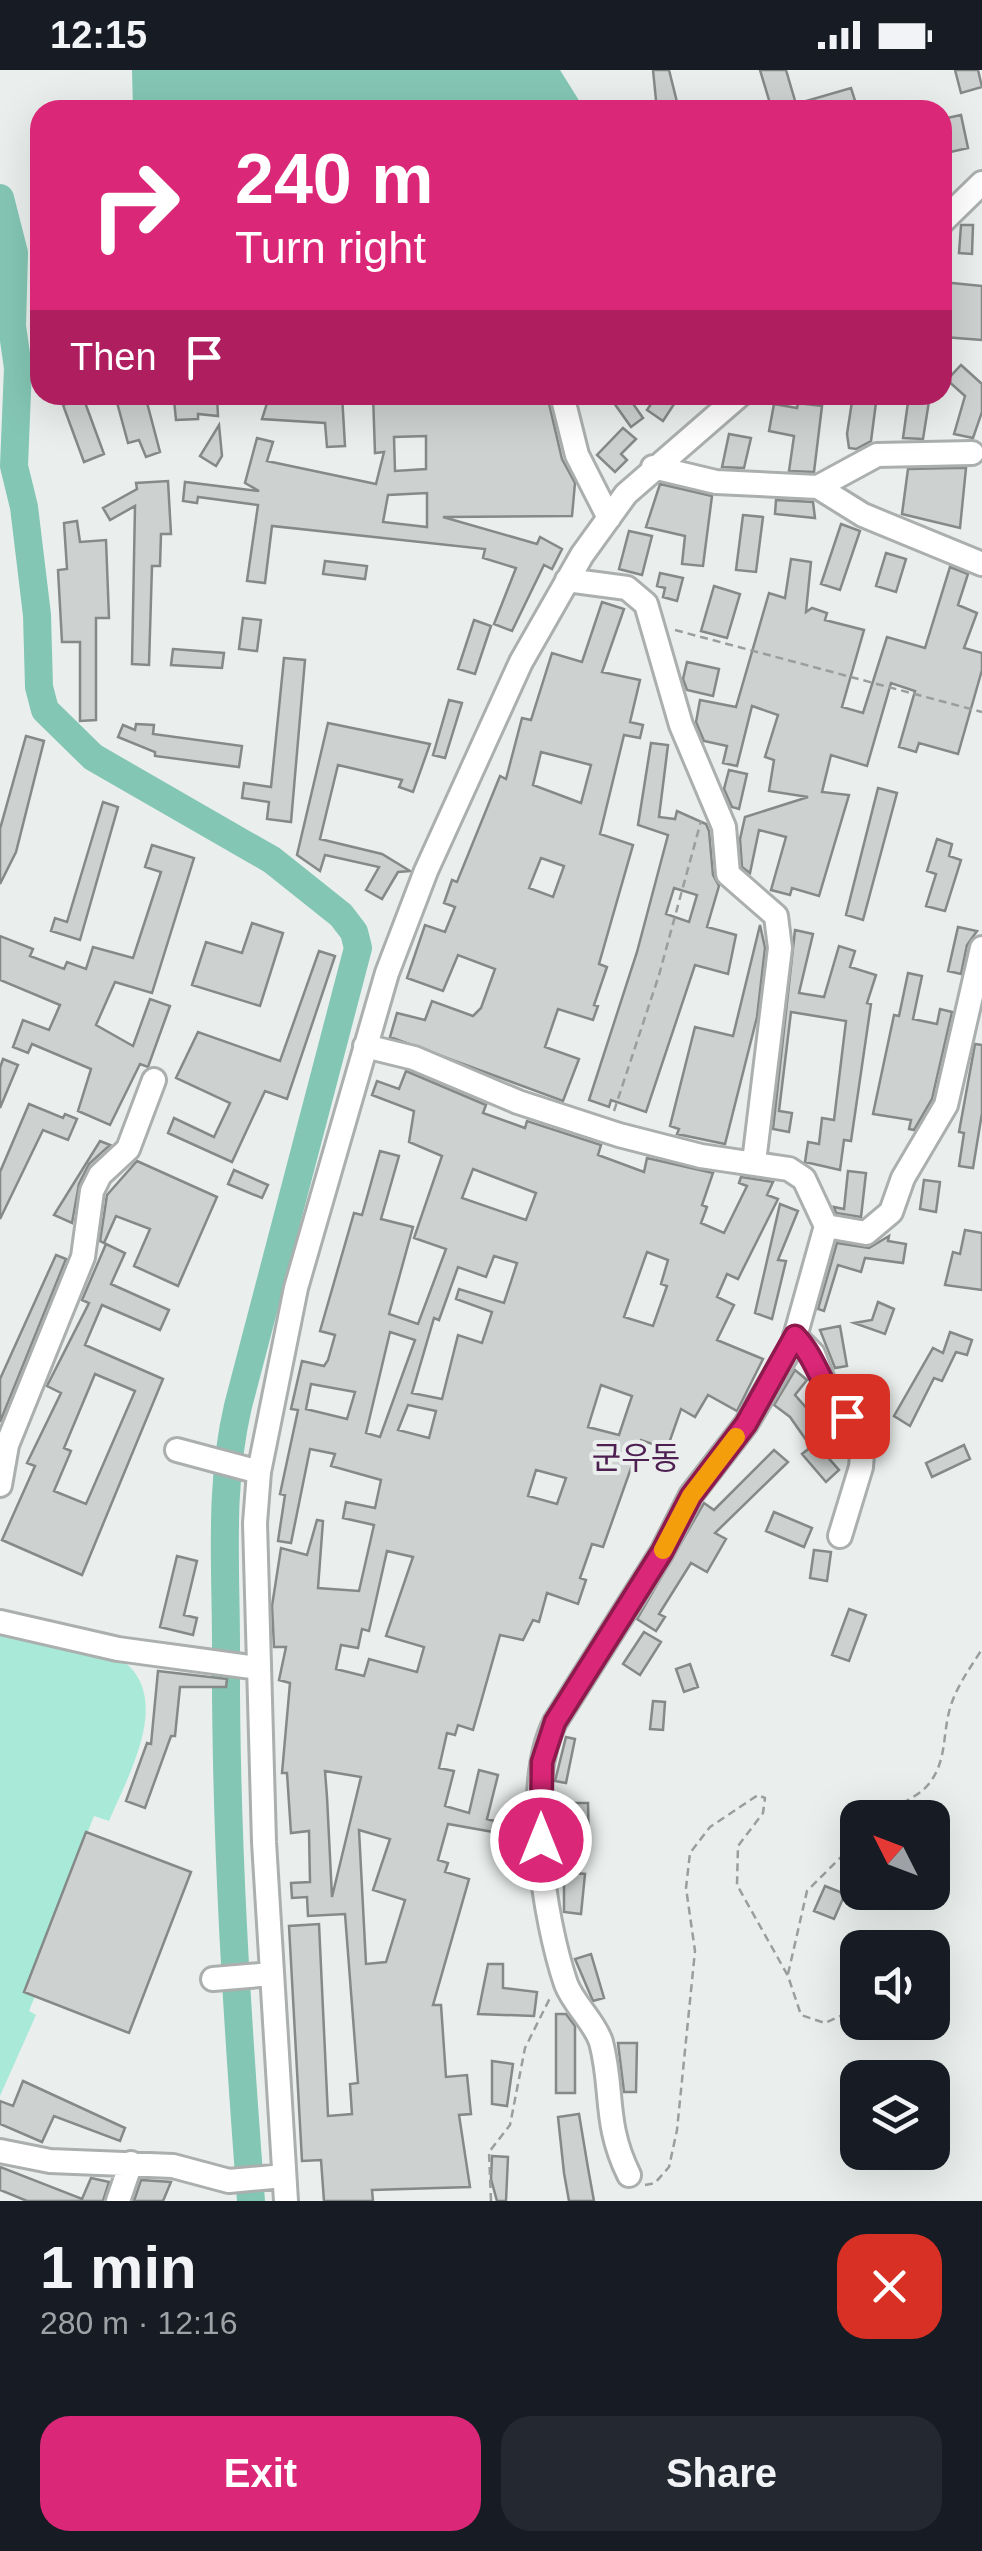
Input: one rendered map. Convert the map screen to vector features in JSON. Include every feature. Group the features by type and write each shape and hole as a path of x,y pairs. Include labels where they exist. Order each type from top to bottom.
{"street":[{"path":"952,212 982,183"},
{"path":"564,405 577,455 608,518"},
{"path":"570,429 576,405"},
{"path":"286,2201 274,2177 261,1975 249,1667 252,1470 296,1288 365,1046 406,921 464,784 540,624 608,518 653,467 728,405"},
{"path":"818,487 876,455 972,453"},
{"path":"653,467 716,482 818,487 864,515 982,564"},
{"path":"567,580 627,588 646,604 657,631 681,725 724,827 728,874 776,916 779,926 754,1162"},
{"path":"826,1226 866,1234 891,1212 903,1178 946,1106 982,948"},
{"path":"365,1046 414,1058 518,1102 607,1131 701,1156 789,1168 804,1179 826,1226 795,1336 746,1424 691,1496 662,1552 548,1735 542,1762 541,1867 545,1910 567,1988 598,2034 610,2130 629,2175"},
{"path":"0,1485 7,1445 83,1257 92,1190 100,1175 128,1149 154,1080"},
{"path":"795,1336 813,1354 830,1398 863,1441 840,1536"},
{"path":"177,1450 252,1470"},
{"path":"0,1622 118,1649 249,1667"},
{"path":"213,1978 261,1975"},
{"path":"0,2150 50,2161 172,2166 230,2191 274,2177"},
{"path":"118,2201 131,2162"}],"path":[{"path":"657,631 682,630 982,712"},
{"path":"607,1131 660,975 708,793"},
{"path":"910,1800 930,1783 940,1765 956,1692 982,1649"},
{"path":"629,2175 635,2183 655,2183 672,2155 695,1952 686,1888 690,1853 710,1826 758,1794 767,1805 738,1846 737,1885 788,1976 801,2015 808,2021 834,2022 840,2018"},
{"path":"788,1976 798,1914 807,1891 840,1858"},
{"path":"490,2201 489,2152 510,2125 526,2048 549,2000 567,1988"}],"shaded area":[{"path":"132,70 560,70 579,100 133,100"},
{"path":"0,1634 122,1660 137,1676 144,1695 145,1716 142,1738 126,1783 109,1821 94,1816 25,1991 35,1996 29,2011 36,2015 0,2096"}],"building":[{"path":"653,70 669,70 676,100 656,100"},
{"path":"760,70 786,70 795,100 769,100"},
{"path":"955,70 978,70 982,87 961,93"},
{"path":"851,88 855,100 810,100"},
{"path":"961,115 968,148 952,152 952,117"},
{"path":"961,225 973,225 972,254 959,253"},
{"path":"952,283 982,286 982,340 952,338"},
{"path":"961,365 982,384 982,412 973,438 954,434 965,396 952,384 952,375"},
{"path":"63,405 86,405 104,454 84,462"},
{"path":"118,405 148,405 160,452 146,457 139,440 128,443"},
{"path":"174,405 217,405 218,416 198,414 198,419 176,420"},
{"path":"266,405 343,405 345,446 327,447 325,423 262,419"},
{"path":"373,405 549,405 562,459 575,483 572,516 443,517 537,544 540,537 562,549 552,569 544,565 512,631 494,624 516,568 483,558 485,549 272,526 265,583 247,581 258,505 198,497 197,503 183,501 185,482 259,491 245,483 257,438 273,442 267,461 376,484 384,452 375,453","holes":["426,436 426,469 395,471 394,437","427,493 427,527 383,522 388,495"]},
{"path":"615,405 634,405 643,418 631,427"},
{"path":"650,405 673,405 663,421 647,410"},
{"path":"774,405 822,406 814,472 789,471 794,436 769,431"},
{"path":"851,405 876,405 871,441 856,449 849,448"},
{"path":"908,405 928,405 923,439 903,438"},
{"path":"219,425 222,456 216,466 200,456"},
{"path":"623,428 636,439 621,454 627,460 615,472 597,455"},
{"path":"729,434 751,438 744,468 722,467"},
{"path":"966,468 960,528 902,514 908,469"},
{"path":"168,481 171,534 161,534 160,566 152,566 149,665 132,664 135,506 110,520 103,508 137,489 136,483"},
{"path":"660,484 712,496 703,566 682,564 685,536 646,527"},
{"path":"776,500 813,502 815,518 775,514"},
{"path":"743,515 763,517 756,572 736,570"},
{"path":"77,521 80,542 106,540 109,618 96,618 96,720 80,721 80,642 62,642 58,570 67,569 64,523"},
{"path":"841,524 860,531 840,590 821,584"},
{"path":"629,531 652,536 642,575 619,569"},
{"path":"886,553 906,559 896,592 876,586"},
{"path":"791,559 811,562 806,612 812,608 827,613 825,620 864,630 842,707 863,713 887,637 925,648 950,567 968,574 958,605 977,613 964,648 982,653 982,670 958,754 919,743 916,752 899,747 915,691 891,683 867,766 831,755 822,792 849,795 819,896 792,888 790,895 771,890 786,837 759,830 750,873 742,867 740,839 745,817 808,797 769,791 774,760 765,757 778,715 752,706 737,766 723,763 727,746 704,741 696,722 700,700 736,707 769,593 785,598"},
{"path":"325,561 367,566 365,579 323,574"},
{"path":"660,573 683,578 677,601 663,597 665,588 657,586"},
{"path":"714,586 740,594 727,638 701,631"},
{"path":"602,602 624,609 602,672 640,680 630,722 643,725 640,738 624,735 600,834 633,845 599,964 607,967 593,1020 558,1009 545,1047 579,1059 563,1101 390,1037 397,1013 425,1020 432,1001 473,1016 481,1008 495,969 458,955 443,991 407,978 425,925 445,932 455,907 444,903 452,880 457,882 500,776 506,779 522,718 531,720 552,653 582,662","holes":["541,752 591,765 581,803 533,785","541,858 564,866 553,897 529,888"]},
{"path":"243,618 261,620 257,651 239,649"},
{"path":"474,620 491,626 475,674 458,669"},
{"path":"173,649 224,653 222,668 171,665"},
{"path":"284,658 305,660 291,822 267,819 269,802 242,798 244,783 271,787"},
{"path":"687,662 719,669 713,696 687,690 683,679"},
{"path":"449,700 462,703 445,758 433,755"},
{"path":"328,723 430,744 413,792 399,787 402,780 338,765 320,839 382,854 410,871 398,872 382,899 366,890 379,867 325,855 320,871 297,855"},
{"path":"136,724 154,725 153,734 242,746 239,767 155,756 155,752 118,737 123,725 135,730"},
{"path":"26,736 44,741 16,852 0,884 0,829"},
{"path":"651,743 668,745 659,817 675,819 677,811 706,824 713,875 719,886 707,927 736,935 728,974 695,965 646,1112 611,1100 609,1107 589,1100 637,952 668,835 638,825","holes":["674,888 697,895 689,922 666,914"]},
{"path":"729,770 747,774 739,809 732,807 724,789"},
{"path":"878,788 897,793 863,920 846,915"},
{"path":"103,802 118,807 80,940 51,931 55,918 67,922"},
{"path":"937,839 952,844 949,856 961,860 945,911 926,906 936,874 927,871"},
{"path":"152,845 194,858 152,993 115,982 96,1025 133,1046 150,999 170,1006 148,1067 140,1064 110,1125 78,1111 91,1069 32,1044 28,1053 13,1047 23,1020 49,1030 60,1005 0,980 0,936 33,949 30,956 64,969 67,962 86,969 93,947 133,958 161,872 145,867"},
{"path":"252,923 283,933 260,1006 192,985 206,942 242,953"},
{"path":"760,925 765,948 757,1017 725,1144 677,1134 679,1129 670,1126 695,1027 733,1036"},
{"path":"958,927 977,931 967,945 961,974 948,971"},
{"path":"795,930 813,934 799,993 824,997 839,946 855,951 850,967 876,975 867,1003 871,1004 851,1141 844,1140 840,1170 805,1162 808,1142 819,1144 822,1118 834,1120 846,1021 791,1012 779,1111 792,1113 789,1132 773,1129"},
{"path":"319,951 335,956 287,1099 265,1091 232,1162 168,1133 174,1118 214,1137 230,1103 176,1078 198,1032 280,1061"},
{"path":"908,973 922,976 913,1019 937,1024 940,1009 952,1012 932,1099 914,1130 909,1129 911,1120 873,1114 894,1015 899,1016"},
{"path":"975,1044 982,1045 982,1113 973,1168 959,1166 964,1133 959,1132"},
{"path":"3,1059 18,1065 0,1108 0,1068"},
{"path":"406,1071 486,1105 483,1113 525,1128 527,1121 601,1145 598,1155 644,1172 647,1158 713,1173 702,1205 707,1207 701,1223 724,1233 747,1186 739,1183 741,1177 773,1182 767,1195 778,1199 738,1279 727,1274 717,1297 734,1305 717,1340 763,1359 737,1411 708,1395 695,1417 681,1409 667,1449 641,1440 603,1547 592,1544 580,1578 586,1580 578,1604 547,1593 539,1622 533,1620 523,1640 500,1635 473,1730 458,1725 455,1735 447,1733 439,1768 454,1771 445,1806 469,1813 479,1770 498,1775 487,1819 502,1823 499,1833 448,1824 438,1860 448,1863 445,1872 469,1879 433,2005 441,2005 446,2077 467,2075 471,2114 459,2115 470,2187 372,2190 373,2201 324,2201 321,2160 302,2161 289,1926 319,1924 328,2116 352,2114 350,2084 358,2083 345,1914 308,1916 307,1897 292,1898 291,1883 310,1882 309,1831 291,1833 287,1773 282,1773 290,1683 279,1680 286,1647 274,1647 272,1606 281,1548 307,1555 317,1520 323,1521 318,1588 359,1591 374,1525 343,1518 346,1502 375,1508 381,1480 331,1466 335,1454 310,1449 291,1543 278,1541 285,1495 280,1494 298,1410 291,1409 302,1361 324,1366 328,1360 335,1335 320,1331 354,1213 362,1215 380,1151 399,1156 381,1219 413,1227 389,1314 418,1324 446,1249 414,1238 442,1156 409,1142 414,1111 372,1095 377,1081 399,1089","holes":["473,1169 536,1193 526,1220 462,1198","647,1252 668,1260 661,1284 667,1286 653,1326 624,1317","494,1256 517,1263 504,1303 459,1289 456,1299 492,1312 482,1343 458,1335 442,1399 412,1393 434,1318 439,1320 458,1267 486,1277","390,1332 415,1340 380,1437 366,1433","311,1384 355,1392 347,1419 306,1409","601,1385 632,1396 619,1435 588,1427","408,1405 436,1411 429,1438 398,1430","536,1470 566,1478 557,1504 528,1496","387,1551 413,1557 386,1636 424,1647 417,1672 369,1659 364,1676 336,1669 341,1645 358,1648 362,1629 369,1631","325,1771 361,1777 332,1897","359,1830 390,1839 373,1890 405,1900 386,1962 366,1964"]},
{"path":"29,1104 63,1118 65,1114 77,1119 68,1140 43,1130 0,1219 0,1172"},
{"path":"100,1141 110,1145 89,1164 79,1184 72,1223 54,1215"},
{"path":"137,1161 217,1197 178,1286 134,1266 150,1229 116,1216 104,1243 100,1241 107,1195"},
{"path":"234,1170 268,1185 262,1198 228,1184"},
{"path":"848,1171 866,1173 861,1217 836,1213 834,1207 844,1209"},
{"path":"924,1180 940,1182 936,1212 920,1209"},
{"path":"780,1204 798,1211 778,1260 786,1261 772,1319 755,1313"},
{"path":"965,1230 982,1233 982,1290 945,1285 953,1252 960,1254"},
{"path":"889,1236 888,1241 906,1244 903,1263 865,1258 861,1272 838,1265 824,1311 818,1309 837,1243 869,1248"},
{"path":"106,1244 125,1253 111,1284 169,1310 160,1330 102,1305 85,1345 163,1379 82,1575 2,1540 35,1466 27,1463 61,1393 47,1386 89,1303 82,1300","holes":["95,1374 135,1391 86,1504 54,1491 71,1451 64,1448"]},
{"path":"56,1255 66,1259 0,1422 0,1379"},
{"path":"878,1302 894,1309 885,1334 854,1323 872,1320"},
{"path":"840,1326 847,1366 835,1368 820,1330"},
{"path":"950,1332 972,1340 967,1355 956,1352 942,1381 934,1378 910,1426 894,1416 933,1348 943,1353"},
{"path":"795,1370 807,1380 795,1395 817,1420 823,1414 835,1429 817,1445 839,1470 826,1482 802,1454 811,1447 790,1417 774,1405"},
{"path":"964,1445 970,1459 932,1477 926,1463"},
{"path":"774,1450 788,1462 715,1533 726,1539 707,1572 691,1563 659,1614 665,1617 656,1631 637,1619 704,1503 714,1510"},
{"path":"774,1512 812,1528 804,1547 766,1531"},
{"path":"814,1550 831,1552 827,1581 810,1578"},
{"path":"177,1556 197,1561 184,1615 197,1618 193,1635 160,1627"},
{"path":"849,1609 866,1615 849,1661 832,1655"},
{"path":"644,1632 661,1642 640,1675 623,1664"},
{"path":"690,1664 698,1687 684,1692 676,1669"},
{"path":"158,1671 227,1679 226,1687 180,1687 175,1736 171,1736 145,1808 126,1801 147,1743 151,1744"},
{"path":"653,1701 665,1702 663,1730 650,1729"},
{"path":"566,1737 575,1739 566,1783 555,1781"},
{"path":"572,1803 588,1803 589,1850 572,1851"},
{"path":"86,1832 191,1872 129,2033 24,1992"},
{"path":"564,1872 585,1874 581,1914 564,1912"},
{"path":"825,1886 840,1892 834,1919 814,1911"},
{"path":"591,1954 604,1998 593,2001 575,1959"},
{"path":"488,1964 503,1964 503,1988 537,1992 534,2016 478,2014"},
{"path":"556,2014 566,2014 575,2026 575,2093 556,2093"},
{"path":"618,2043 637,2043 636,2092 624,2092"},
{"path":"492,2061 513,2064 507,2106 492,2104"},
{"path":"23,2081 125,2128 120,2141 54,2116 42,2142 0,2124 0,2101 13,2106"},
{"path":"579,2114 594,2201 569,2201 564,2173 558,2117"},
{"path":"492,2156 508,2157 506,2201 497,2201 491,2179"},
{"path":"0,2167 82,2199 91,2178 109,2182 103,2201 27,2201 0,2190"},
{"path":"141,2180 171,2182 163,2201 134,2201"}],"waterway":[{"path":"0,198 14,253 12,326 18,368 14,466 24,507 37,615 39,687 45,710 93,757 272,860 341,915 354,932 358,948 238,1406 228,1466 225,1556 230,1855 251,2201"}],"slow traffic":[{"path":"663,1550 691,1496 736,1437"}],"district":[{"name":"군우동","path":"636,1458"}],"route":[{"path":"541,1840 542,1762 548,1735 662,1552 691,1496 746,1424 795,1336 813,1354 830,1398 847,1416"}]}
